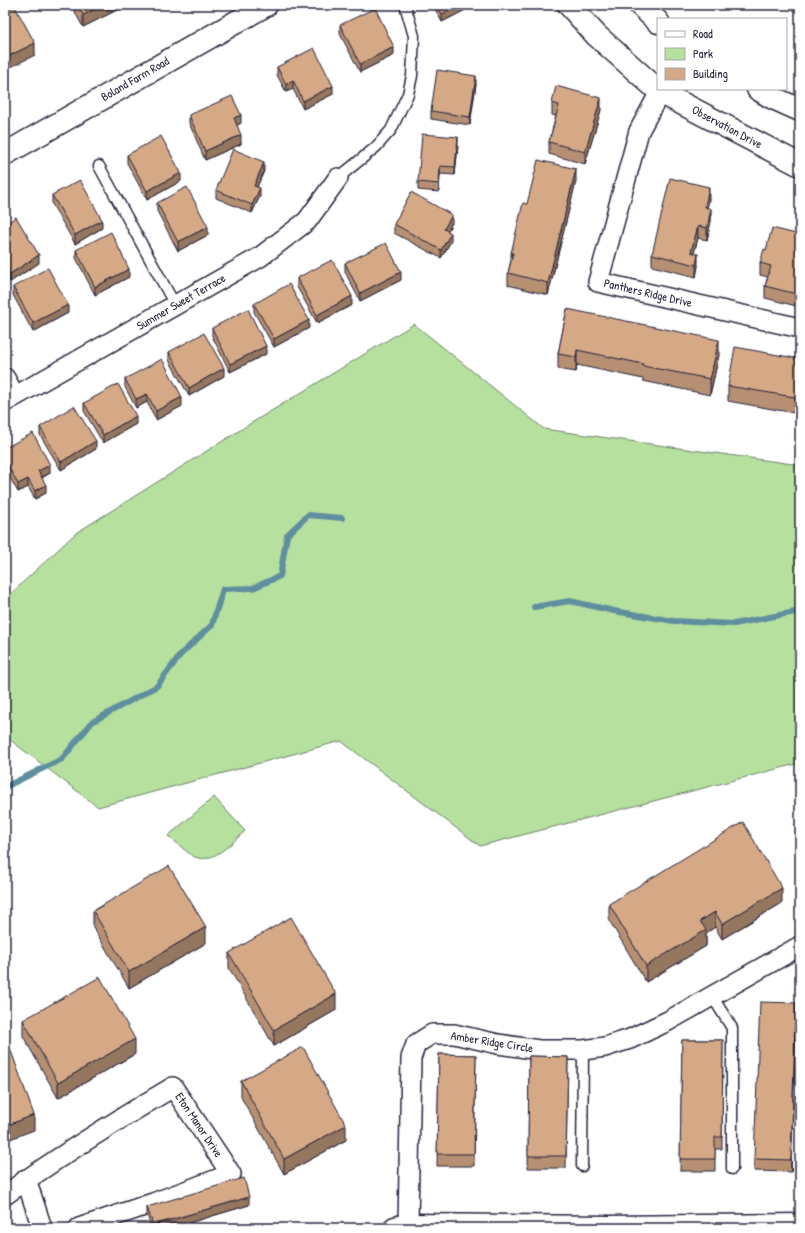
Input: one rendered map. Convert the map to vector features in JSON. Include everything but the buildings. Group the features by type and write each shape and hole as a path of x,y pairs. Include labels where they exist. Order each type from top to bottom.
{"street":[{"name":"Boland Farm Road","path":"5,154 266,5"},
{"name":"Observation Drive","path":"569,5 596,35 657,89"},
{"path":"640,5 657,21"},
{"name":"Observation Drive","path":"658,90 800,165"},
{"path":"760,90 800,110"},
{"name":"Panthers Ridge Drive","path":"660,92 639,131 598,282 800,328"},
{"name":"Summer Sweet Terrace","path":"10,399 260,257 307,221 338,178"},
{"path":"5,378 10,399"},
{"name":"Amber Ridge Circle","path":"402,1227 412,1058 416,1044 432,1034 454,1034 498,1044 539,1050 584,1050 605,1047 630,1039 668,1021 800,946"},
{"name":"Eton Manor Drive","path":"5,1195 26,1179 173,1086 231,1174 153,1203 79,1228"},
{"path":"26,1179 42,1228"},
{"path":"402,1227 800,1225"}],"lane":[{"path":"338,178 376,147 391,130 408,94 412,76 414,36 405,5"},
{"path":"99,166 175,305"},
{"path":"712,996 732,1028 732,1169"},
{"path":"582,1166 584,1050"}],"green space":[{"path":"414,324 544,429 800,465 800,763 480,846 341,741 98,807 5,736 5,599 76,533 253,422"},
{"path":"214,797 245,831 222,851 208,858 202,859 189,853 168,836"}],"waterway":[{"path":"5,787 62,759 92,722 157,686 181,654 212,625 223,589 253,588 280,576 287,535 308,515 342,518"},
{"path":"534,607 570,601 614,611 674,621 734,624 800,611"}]}
